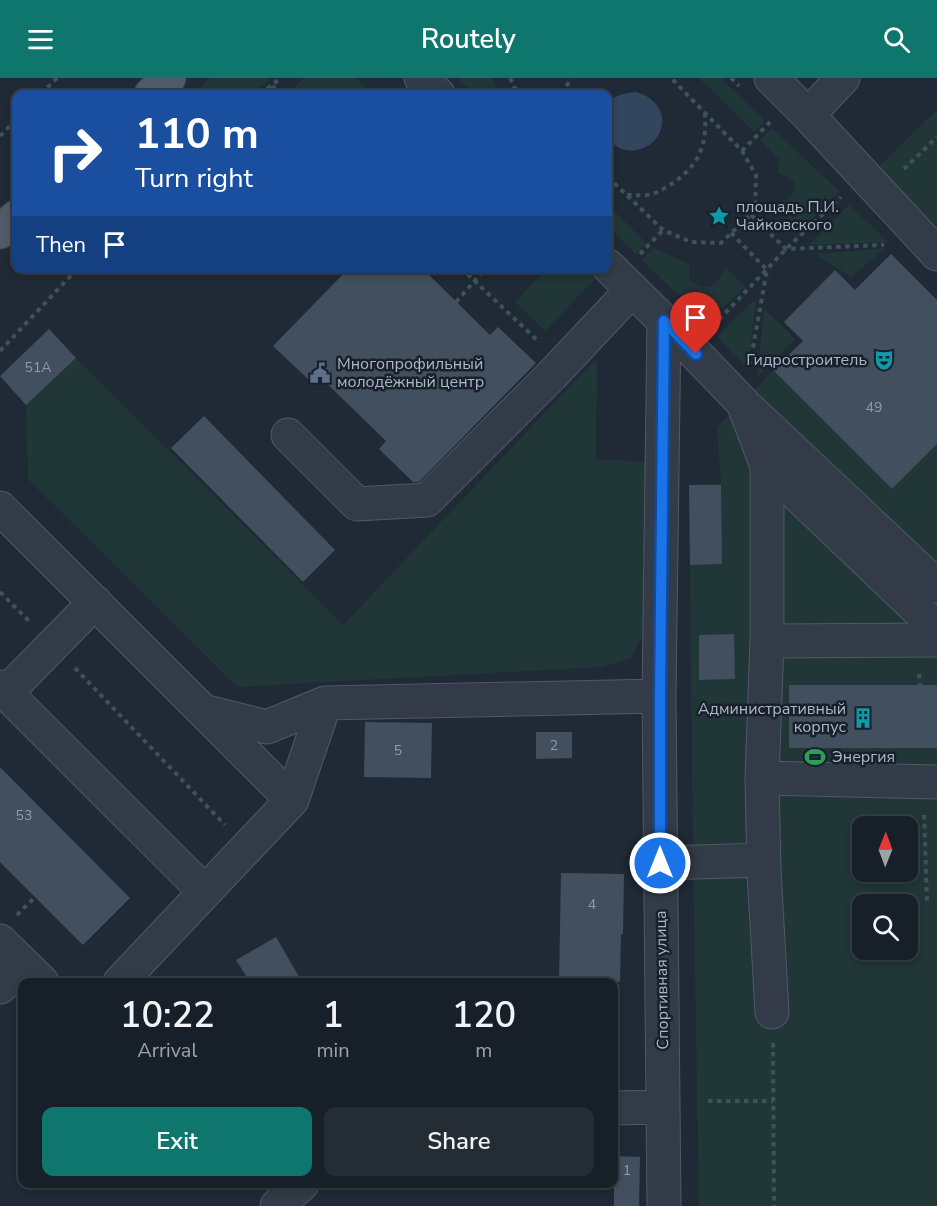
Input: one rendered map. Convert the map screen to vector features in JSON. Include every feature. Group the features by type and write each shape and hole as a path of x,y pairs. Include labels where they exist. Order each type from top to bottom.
{"main road":[{"path":"156,90 169,78"},
{"path":"0,232 12,221"}],"street":[{"path":"421,78 434,90"},
{"path":"771,78 932,249"},
{"path":"808,115 843,78"},
{"path":"288,435 357,504 427,500 551,376 624,272 664,321 743,403 933,574"},
{"name":"Спортивная улица","path":"664,321 660,696 664,1206"},
{"path":"743,403 767,466 767,641 762,778 772,1012"},
{"path":"767,466 937,628"},
{"path":"0,508 292,800"},
{"path":"94,602 53,645 3,690 205,892"},
{"path":"767,641 937,640"},
{"path":"203,711 267,727 325,703 660,696"},
{"path":"124,978 292,800 325,703"},
{"path":"762,778 930,782"},
{"path":"660,863 764,860"},
{"path":"0,941 33,974"},
{"path":"0,987 18,980"},
{"path":"618,1108 663,1107"},
{"path":"278,1206 298,1188"}],"path":[{"path":"45,90 57,78"},
{"path":"266,90 281,78"},
{"path":"510,78 517,90"},
{"path":"612,181 663,230 691,242 721,243 755,210 756,175 742,151 672,78"},
{"path":"731,78 739,86"},
{"path":"272,86 276,90"},
{"path":"627,195 649,195 664,189 682,177 697,161 703,146 706,130 705,112"},
{"path":"742,151 772,119"},
{"path":"0,136 12,124"},
{"path":"880,192 937,137"},
{"path":"707,332 786,249 846,193"},
{"path":"751,214 786,249 932,249"},
{"path":"624,272 663,230"},
{"path":"731,233 767,270"},
{"path":"743,403 767,270"},
{"path":"0,351 73,273"},
{"path":"466,273 545,348"},
{"path":"456,302 481,273"},
{"path":"0,592 228,828"},
{"path":"927,902 930,782"},
{"path":"772,1012 774,1206"},
{"path":"708,1101 773,1101"}],"green space":[{"path":"210,78 271,78 259,88 250,90 198,90"},
{"path":"304,78 356,78 368,90 294,90"},
{"path":"457,78 492,78 497,90 469,90"},
{"path":"699,78 721,78 765,121 754,132"},
{"path":"937,110 937,228 878,167"},
{"path":"772,128 839,191 801,231 776,205 790,197 795,183 787,176 778,173 779,160 760,140"},
{"path":"849,205 889,242 809,245"},
{"path":"612,209 646,243 636,254 612,230"},
{"path":"654,248 689,264 691,282 698,285 708,287 716,283 725,267 745,287 706,322 642,260"},
{"path":"886,248 851,277 815,254"},
{"path":"543,273 589,273 595,279 545,331 515,302"},
{"path":"756,299 748,369 717,336"},
{"path":"764,309 795,339 757,378"},
{"path":"76,358 343,625 597,358 596,459 648,462 646,629 631,658 602,667 237,687 28,479 26,405"},
{"name":"Энергия","path":"773,370 892,489 937,444 937,1206 699,1206 689,485 721,484 717,427"}],"water":[{"path":"636,92 643,94 654,102 661,113 662,127 655,140 635,150 621,148 612,142 612,100 624,94"}],"building":[{"path":"891,254 937,300 937,444 892,489 773,370 803,341 784,322 835,270 855,290"},
{"path":"344,273 427,273 490,335 498,327 536,363 419,482 413,482 379,449 386,441 315,372 308,379 273,346"},
{"path":"49,329 76,358 26,405 0,376"},
{"path":"204,416 335,550 303,582 171,448"},
{"path":"689,485 721,485 722,564 690,565"},
{"path":"734,634 735,679 699,680 699,635"},
{"name":"Административный корпус","path":"789,685 937,685 937,748 789,748"},
{"path":"365,722 432,723 431,778 364,777"},
{"path":"536,732 572,732 572,758 536,759"},
{"path":"0,767 130,898 83,945 0,862"},
{"path":"561,873 624,874 620,982 618,978 559,978"},
{"path":"276,937 300,978 247,978 236,960"},
{"path":"618,1156 640,1157 639,1206 614,1206 614,1188 618,1188"}],"place":[{"name":"площадь П.И. Чайковского","path":"719,216"},
{"name":"Гидростроитель","path":"884,360"},
{"name":"Многопрофильный молодёжный центр","path":"320,373"},
{"name":"Административный корпус","path":"863,718"},
{"name":"Энергия","path":"815,757"}],"route":[{"path":"660,863 664,321 696,354"}]}
